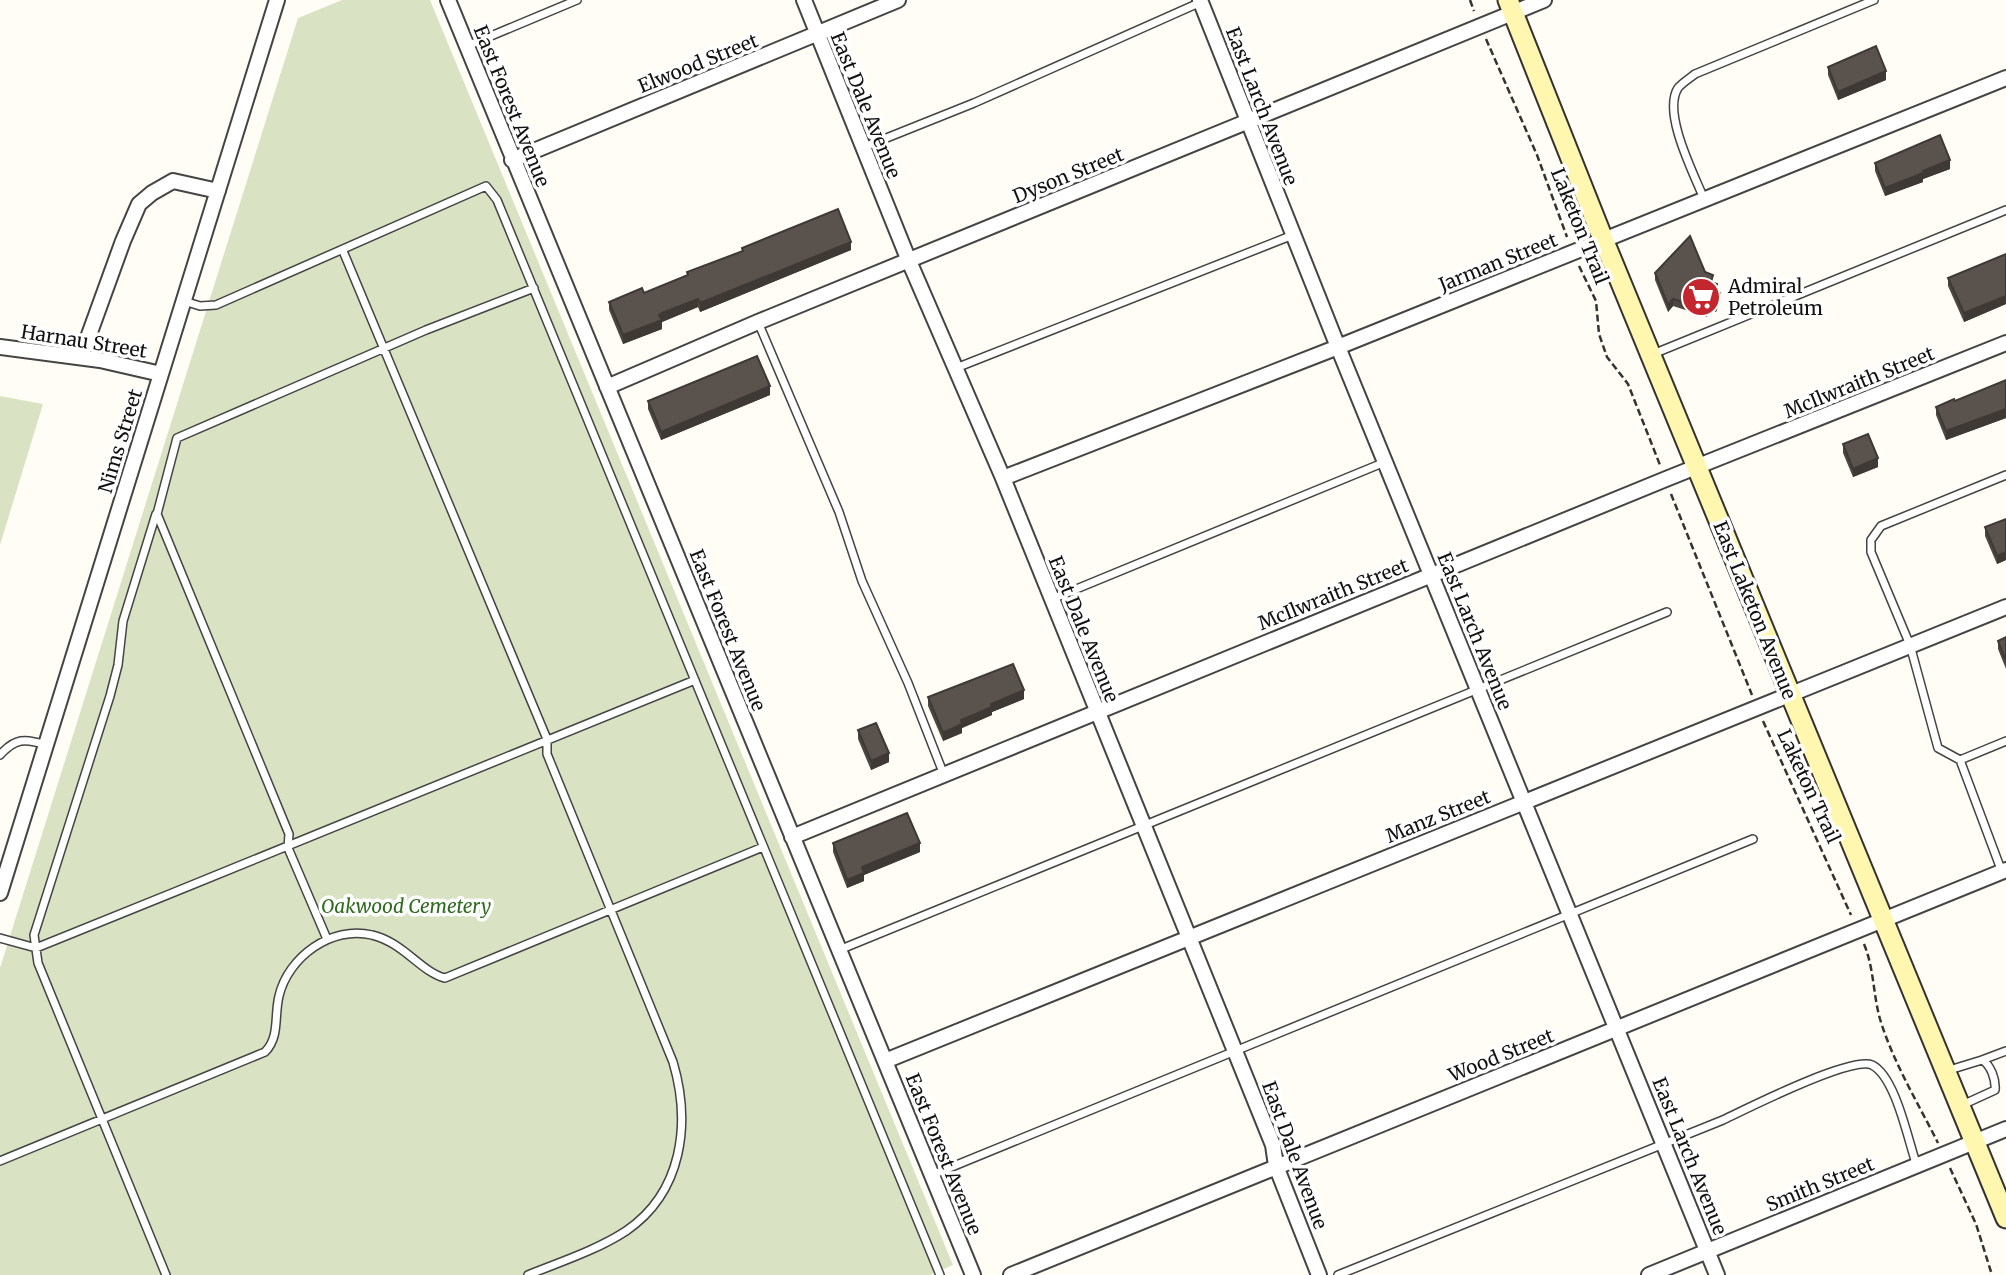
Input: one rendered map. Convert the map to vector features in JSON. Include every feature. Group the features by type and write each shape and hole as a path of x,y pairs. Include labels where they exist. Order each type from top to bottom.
{"main road":[{"name":"East Laketon Avenue","path":"1510,6 2006,1218"}],"street":[{"name":"Nims Street","path":"0,893 277,0"},
{"name":"East Forest Avenue","path":"448,0 973,1275"},
{"name":"East Dale Avenue","path":"804,0 909,261 1003,478 1273,1145 1276,1166 1319,1275"},
{"name":"Elwood Street","path":"512,159 898,0"},
{"name":"Dyson Street","path":"607,387 758,322 1481,27 1510,6 1544,0"},
{"name":"East Larch Avenue","path":"1201,1 1338,348 1717,1275"},
{"name":"Jarman Street","path":"1003,478 1338,348 2006,78"},
{"path":"81,357 139,204 152,192 173,181 218,191"},
{"name":"McIlwraith Street","path":"792,836 2006,343"},
{"name":"Harnau Street","path":"0,347 81,357 161,374"},
{"name":"Manz Street","path":"885,1061 2006,607"},
{"name":"Wood Street","path":"1011,1275 2004,871"},
{"name":"Smith Street","path":"1649,1275 2006,1129"}],"lane":[{"path":"466,46 577,0"},
{"path":"1704,199 1677,129 1672,106 1678,88 1695,74 1874,0"},
{"path":"863,148 974,103 1201,1"},
{"path":"183,301 200,306 216,305 486,186 497,200 940,1275"},
{"path":"1651,355 2006,210"},
{"path":"956,368 1293,235"},
{"path":"343,251 547,739 547,754 673,1062 681,1090 679,1154 657,1201 627,1230 593,1248 528,1275"},
{"path":"166,1275 38,963 34,935 110,695 118,665 123,621 157,514 177,438 385,348 534,288"},
{"path":"758,322 839,512 862,581 908,683 944,775"},
{"path":"1052,600 1385,462"},
{"path":"2004,871 1960,760 1938,748 1910,645 1871,552 1871,540 1881,526 2006,475"},
{"path":"157,514 289,834 288,848 327,939"},
{"path":"839,950 1667,612"},
{"path":"0,938 36,948 288,848 695,680"},
{"path":"0,755 13,742 30,740 46,745"},
{"path":"1960,760 2006,741"},
{"path":"932,1175 1753,839"},
{"path":"0,1161 265,1052 273,1044 278,997 285,979 304,956 327,939 342,935 370,934 402,948 437,976 445,978 763,847"},
{"path":"1946,1071 2006,1051"},
{"path":"1960,1106 1995,1090 1992,1073 1987,1062 1982,1060"},
{"path":"1338,1275 1723,1121 1763,1100 1859,1063 1872,1065 1885,1078 1897,1098 1917,1166"}],"path":[{"name":"Laketon Trail","path":"1470,0 1527,130 1574,253 1596,301 1599,334 1607,358 1628,384 1757,708 1858,930 1871,964 1880,1018 1891,1047 1945,1154 1976,1224 1992,1275"}],"green space":[{"name":"Oakwood Cemetery","path":"342,0 430,0 953,1265 930,1275 0,1275 0,968 298,18"},
{"path":"0,396 43,404 0,545"}],"building":[{"path":"1876,46 1886,71 1838,92 1828,67"},
{"path":"1940,135 1950,160 1885,188 1875,163"},
{"path":"838,209 851,242 700,303 698,299 662,313 659,315 662,320 623,335 609,302 642,288 644,293 688,275 687,272 743,251 742,248"},
{"path":"1690,236 1705,272 1713,275 1711,282 1717,284 1714,291 1720,293 1716,305 1709,302 1707,310 1673,299 1668,305 1655,273"},
{"path":"2006,254 2006,296 1964,313 1948,278"},
{"path":"757,356 770,386 661,432 648,401"},
{"path":"2006,380 2006,409 1946,431 1936,407"},
{"path":"1868,434 1878,458 1853,469 1843,444"},
{"path":"2006,519 2006,552 1997,556 1985,527"},
{"path":"2006,637 2006,661 1998,641"},
{"path":"1013,664 1024,690 991,704 992,707 961,720 962,724 943,733 928,697"},
{"path":"876,723 889,753 871,761 858,730"},
{"path":"907,813 920,843 862,867 864,873 847,880 833,843"}],"place":[{"name":"Admiral Petroleum","path":"1701,297"}]}
